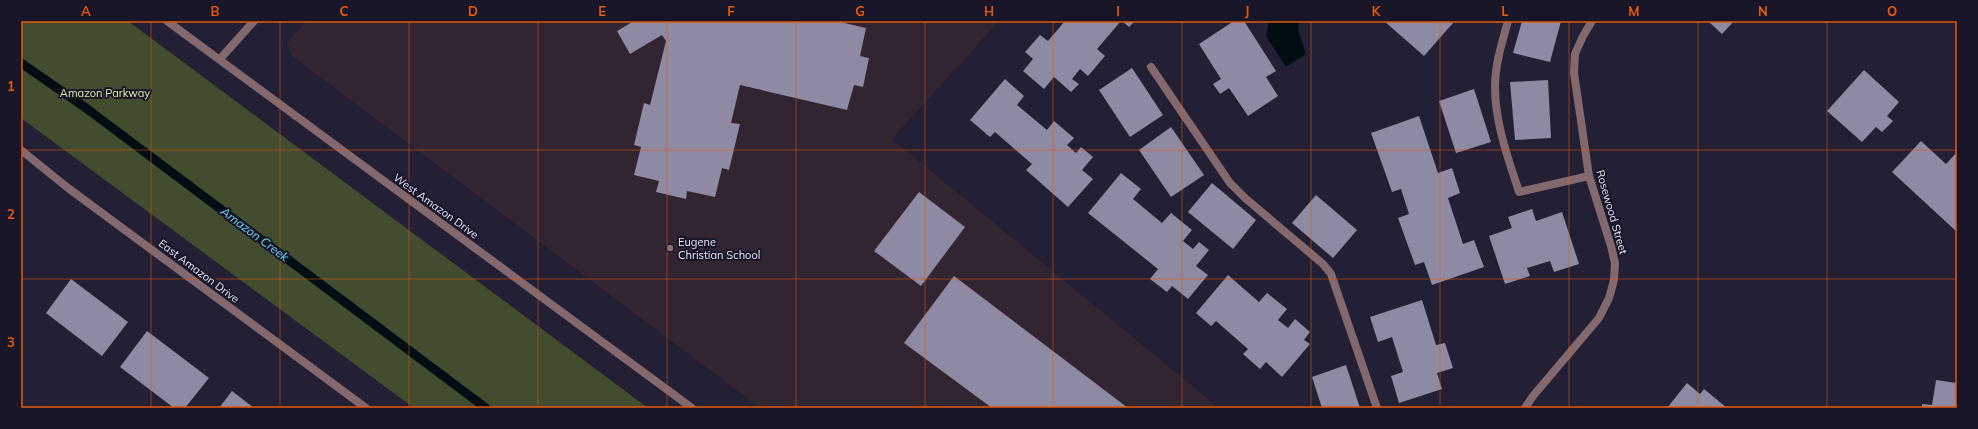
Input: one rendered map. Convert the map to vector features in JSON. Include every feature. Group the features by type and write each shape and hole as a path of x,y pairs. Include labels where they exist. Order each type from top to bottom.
{"street":[{"name":"West Amazon Drive","path":"168,21 692,408"},
{"path":"220,59 254,21"},
{"path":"1508,21 1499,56 1495,86 1497,112 1504,144 1519,192 1589,176"},
{"name":"Rosewood Street","path":"1525,408 1533,396 1599,318 1609,298 1615,263 1589,176 1574,73 1576,54 1583,36 1592,21"},
{"path":"1151,67 1230,183 1323,264 1331,274 1377,408"},
{"name":"East Amazon Drive","path":"21,150 68,188 366,408"}],"shaded area":[{"name":"Eugene Christian School","path":"307,21 999,21 892,139 1219,408 760,408 291,55 287,43"},
{"path":"1269,21 1299,21 1298,30 1306,54 1286,67 1266,36"}],"green space":[{"name":"Amazon Parkway","path":"21,21 128,21 648,408 414,408 21,118"}],"building":[{"path":"634,21 836,21 866,28 860,56 869,58 863,87 854,85 847,110 740,85 731,123 740,124 729,170 722,168 715,197 687,191 686,199 656,192 659,181 634,175 641,147 634,145 644,103 650,105 666,41 662,35 630,54 617,31"},
{"path":"1065,21 1121,21 1097,49 1105,56 1088,76 1080,69 1072,79 1079,84 1071,92 1054,77 1044,89 1023,71 1033,59 1025,52 1040,35 1048,41"},
{"path":"1122,21 1135,21 1129,27"},
{"path":"1234,21 1244,21 1276,71 1266,77 1278,96 1248,116 1229,88 1220,94 1213,84 1221,79 1199,44"},
{"path":"1384,21 1451,21 1453,23 1424,56"},
{"path":"1522,21 1561,21 1550,62 1513,53"},
{"path":"1708,21 1734,21 1722,34"},
{"path":"1132,68 1163,115 1130,137 1099,90"},
{"path":"1864,70 1899,102 1887,116 1893,121 1882,132 1876,127 1862,142 1827,111"},
{"path":"1005,79 1024,96 1017,105 1047,130 1054,121 1074,138 1067,145 1076,153 1081,147 1093,157 1082,170 1093,179 1068,207 1026,170 1032,164 995,132 990,137 970,120"},
{"path":"1548,80 1551,138 1515,140 1510,82"},
{"path":"1474,89 1491,142 1456,153 1439,101"},
{"path":"1419,116 1438,173 1452,168 1460,193 1448,198 1463,244 1474,240 1484,267 1432,285 1424,262 1415,265 1398,218 1409,214 1401,189 1392,192 1371,133"},
{"path":"1171,127 1204,175 1171,197 1139,150"},
{"path":"1921,141 1946,164 1957,152 1957,232 1892,172"},
{"path":"1121,173 1141,189 1133,199 1162,223 1171,213 1192,230 1183,241 1193,249 1199,242 1209,250 1196,266 1208,275 1188,299 1172,286 1167,292 1150,279 1158,269 1088,213"},
{"path":"1212,183 1256,220 1233,249 1188,212"},
{"path":"919,192 965,227 921,286 874,251"},
{"path":"1316,195 1357,230 1333,258 1292,223"},
{"path":"1532,209 1536,221 1562,212 1579,264 1554,272 1550,261 1527,268 1530,276 1505,284 1489,236 1512,228 1508,217"},
{"path":"1228,275 1259,302 1267,293 1287,309 1278,320 1288,328 1295,319 1310,332 1304,340 1310,344 1282,377 1266,362 1260,369 1243,354 1248,349 1216,321 1211,326 1196,313"},
{"path":"954,276 1128,408 992,408 904,343"},
{"path":"71,279 128,322 102,356 46,313"},
{"path":"1422,300 1436,345 1445,343 1453,368 1437,373 1442,389 1399,403 1391,376 1403,372 1392,337 1378,342 1370,317"},
{"path":"147,331 209,378 185,408 174,408 120,367"},
{"path":"1346,365 1360,408 1322,408 1312,377"},
{"path":"1936,380 1957,383 1957,408 1922,408 1922,404 1932,405"},
{"path":"1687,383 1700,394 1704,389 1727,408 1667,408"},
{"path":"232,391 254,408 219,408"}],"waterway":[{"name":"Amazon Creek","path":"21,63 86,108 486,408"}],"place":[{"name":"Eugene Christian School","path":"670,248"}]}
